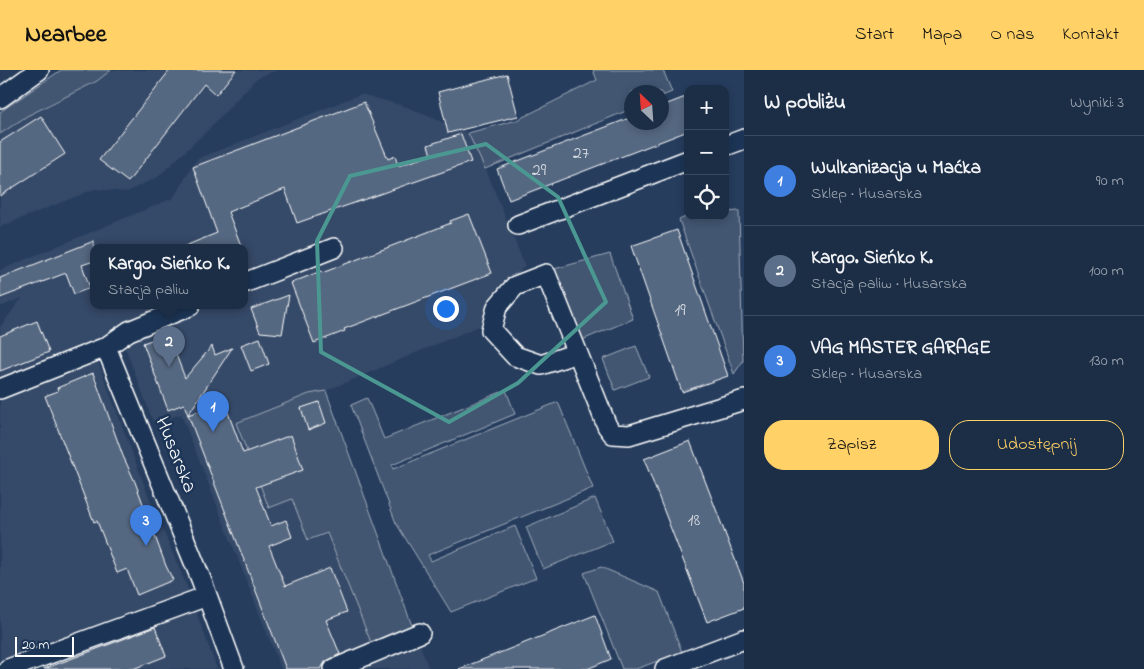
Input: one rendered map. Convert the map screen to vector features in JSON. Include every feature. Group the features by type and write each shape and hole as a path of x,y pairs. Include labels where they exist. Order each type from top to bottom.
{"street":[{"path":"0,98 39,70"},
{"path":"729,145 744,139"},
{"path":"518,225 684,162"},
{"path":"248,281 334,248"},
{"path":"577,353 541,364 515,356 491,330 497,307 515,286 546,274 607,426 614,434 630,435 744,400"},
{"path":"0,389 106,347 129,332 183,309"},
{"name":"Husarska","path":"106,347 207,596 234,669"},
{"path":"8,669 69,644 207,596"},
{"path":"334,669 420,633"},
{"path":"665,669 744,639"}],"highlighted area":[{"path":"486,144 558,197 606,302 518,383 449,422 321,352 317,241 350,176"}],"shaded area":[{"path":"61,70 111,70 97,81 27,116 0,134 0,112"},
{"path":"111,70 277,70 257,78 208,130 158,177 127,192 95,189 0,227 0,134 27,116 97,81"},
{"path":"593,70 663,70 672,92 669,93 669,85 624,85 624,112 485,169 468,133 517,120 597,80"},
{"path":"361,94 407,107 468,133 481,157 525,266 492,300 482,325 326,391 309,394 236,423 269,508 292,499 308,539 327,532 374,650 327,669 281,669 181,414 154,424 123,342 90,340 147,492 188,589 217,669 0,669 0,327 22,298 0,307 0,270 173,198 197,159"},
{"path":"739,211 743,361 734,374 679,220 684,218 684,220 729,220 729,212"},
{"path":"610,254 633,319 582,340 554,269"},
{"path":"636,346 649,377 615,390 603,359"},
{"path":"506,390 515,414 392,465 393,469 558,402 593,488 428,555 431,561 515,526 536,578 451,612 396,523 351,405 367,398 384,439"},
{"path":"326,391 414,631 374,650 327,533 308,540 292,499 269,508 236,423 309,394"},
{"path":"595,498 613,541 543,569 526,527"},
{"path":"601,567 659,592 682,652 636,669 622,669 584,573"},
{"path":"419,642 429,669 351,669"}],"building":[{"path":"170,70 236,70 216,95 204,84 128,182 99,160"},
{"path":"507,74 518,116 448,133 438,92"},
{"path":"684,98 684,133 509,200 497,169 624,120 624,130 669,130 669,103"},
{"path":"364,102 388,159 395,156 398,166 431,155 428,145 461,134 471,162 297,223 285,189 228,212 240,244 190,244 217,233 193,167"},
{"path":"41,116 65,154 0,196 0,142"},
{"path":"469,214 492,273 344,329 345,331 314,343 291,283 321,271 322,273 451,223 450,221"},
{"path":"677,230 728,376 682,392 631,246"},
{"path":"94,241 94,244 90,244 90,262 82,265 90,288 74,294 66,273 0,298 0,278"},
{"path":"289,295 282,334 260,332 251,309"},
{"path":"37,321 49,352 0,371 0,336"},
{"path":"168,334 185,378 212,346 215,355 232,348 188,415 184,404 168,410 143,343"},
{"path":"260,338 269,364 251,371 241,345"},
{"path":"93,373 123,456 173,580 137,595 127,569 117,573 97,521 94,522 45,396 58,391 57,388"},
{"path":"224,402 243,453 291,435 303,470 256,487 271,526 286,520 292,537 269,546 285,586 330,568 347,612 326,620 340,654 325,662 321,669 286,669 188,415"},
{"path":"319,402 326,423 308,430 301,408"},
{"path":"690,441 744,583 744,608 707,622 644,459"},
{"path":"595,615 611,659 587,669 459,669"},
{"path":"155,627 166,656 133,669 44,669"}],"place":[{"name":"Kargo. Sieńko K.","path":"169,367"},
{"name":"Wulkanizacja u Maćka","path":"213,432"},
{"name":"VAG MASTER GARAGE","path":"146,546"}]}
